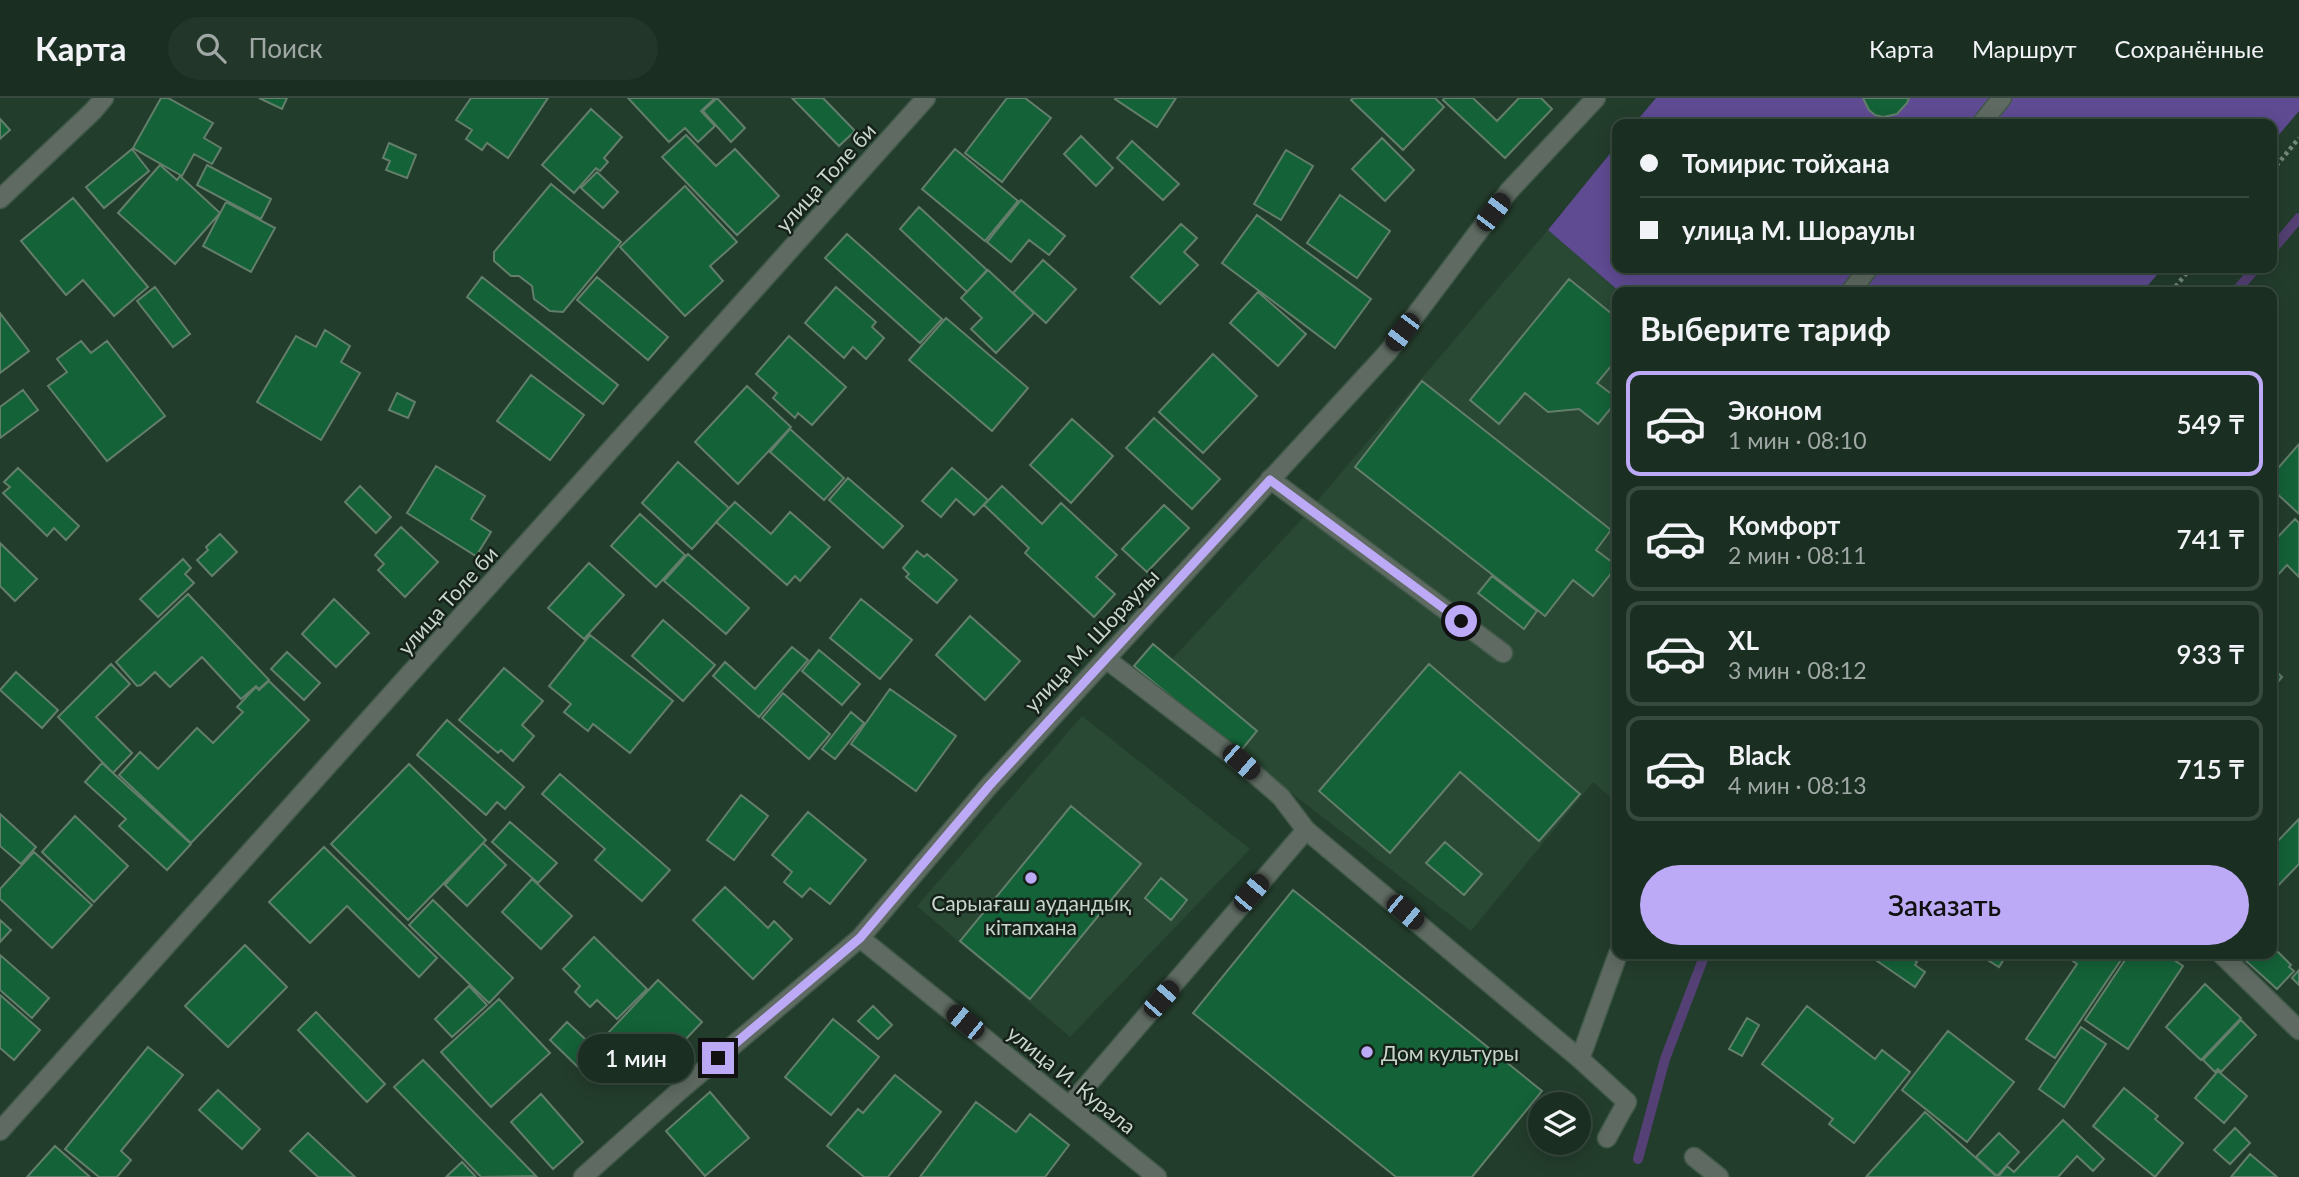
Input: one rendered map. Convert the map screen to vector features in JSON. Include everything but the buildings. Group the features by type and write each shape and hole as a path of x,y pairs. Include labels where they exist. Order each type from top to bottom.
{"street":[{"path":"0,199 104,98"},
{"name":"улица Толе би","path":"0,1130 926,98"},
{"name":"улица М. Шораулы","path":"583,1177 678,1092 860,938 989,786 1387,353 1509,191 1595,98"},
{"path":"1985,119 2002,98"},
{"path":"1854,287 1865,273"},
{"path":"1270,480 1503,653"},
{"path":"1106,659 1241,762 1282,797 1306,830 1580,1059 1627,1102 1607,1138"},
{"path":"1070,1105 1306,830"},
{"name":"улица И. Курала","path":"860,938 1157,1177"},
{"path":"1580,1059 1616,959"},
{"path":"2226,959 2299,1030"},
{"path":"1694,1157 1718,1177"}],"path":[{"path":"2277,165 2299,138"},
{"path":"2175,287 2188,273"}],"shaded area":[{"path":"1656,98 2299,98 2299,111 2277,137 2277,119 1638,119"},
{"path":"1612,151 1612,273 2159,273 2146,287 1614,287 1548,230"},
{"path":"1548,230 1614,287 1612,287 1612,799 1593,782 1471,931 1149,684 1301,520"},
{"path":"1082,716 1250,849 1070,1037 917,906"}],"waterway":[{"path":"2277,244 2299,218"},
{"path":"2239,287 2252,273"},
{"path":"1638,1159 1665,1059 1703,959"}],"place":[{"name":"Сарыағаш аудандық кітапхана","path":"1031,878"},
{"name":"Дом культуры","path":"1367,1052"}],"route":[{"path":"718,1058 860,938 989,786 1270,480 1461,621"}]}
